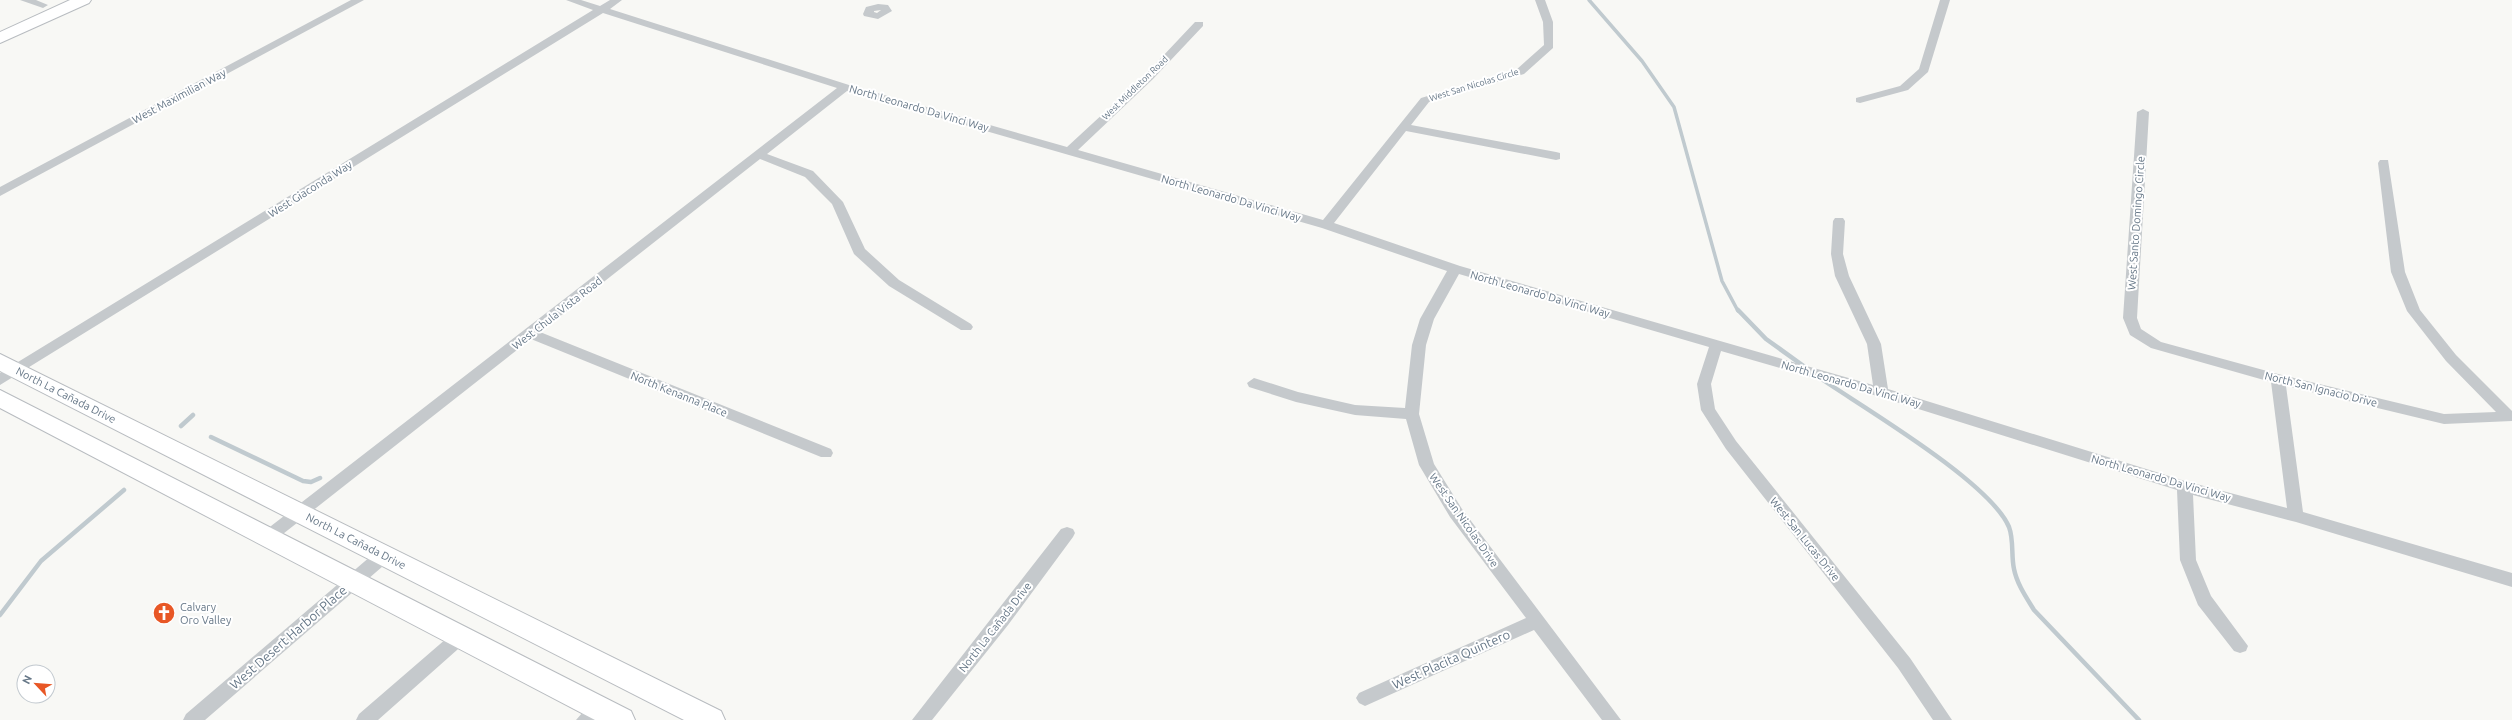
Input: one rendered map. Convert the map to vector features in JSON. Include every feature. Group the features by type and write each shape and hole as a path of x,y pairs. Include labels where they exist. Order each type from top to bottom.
{"main road":[{"path":"0,38 82,0"},
{"path":"0,25 49,3"},
{"path":"4,378 268,537 460,637 591,714 621,720"},
{"name":"North La Cañada Drive","path":"4,378 299,512 711,720"}],"street":[{"path":"25,0 49,3"},
{"name":"West Maximilian Way","path":"0,192 359,0"},
{"name":"North Leonardo Da Vinci Way","path":"571,0 845,87 1326,225 1455,269 1716,346 1881,392 2185,486 2296,516 2512,580"},
{"name":"West Giaconda Way","path":"4,378 617,0"},
{"path":"884,7 896,0"},
{"name":"West San Nicolas Circle","path":"1326,225 1402,127 1425,100 1520,72 1549,46 1548,22 1540,0"},
{"path":"1860,100 1904,88 1924,70 1945,0"},
{"name":"West Middleton Road","path":"1070,151 1149,76 1199,24"},
{"name":"West Chula Vista Road","path":"268,537 531,334 845,87"},
{"name":"West Santo Domingo Circle","path":"2130,333 2143,112"},
{"path":"1402,127 1556,156"},
{"path":"760,155 809,174 837,202 859,251 894,283 966,327"},
{"path":"2384,163 2398,272 2414,311 2451,358 2510,415"},
{"path":"1839,221 1837,254 1842,276 1874,344 1881,392"},
{"name":"West San Nicolas Drive","path":"1455,269 1427,319 1419,345 1412,414 1426,465 1456,512 1612,720"},
{"name":"North San Ignacio Drive","path":"2130,333 2156,345 2278,379 2444,420 2483,419 2510,415"},
{"name":"North Kenanna Place","path":"531,334 826,454"},
{"name":"West San Lucas Drive","path":"1716,346 1704,384 1708,410 1731,445 1904,663 1943,720"},
{"path":"2278,379 2296,516"},
{"path":"1254,383 1296,397 1355,410 1412,414"},
{"path":"2185,486 2188,560 2204,600 2240,646"},
{"name":"North La Cañada Drive","path":"921,720 1002,620 1067,533"},
{"name":"West Desert Harbor Place","path":"192,720 384,555"},
{"name":"West Placita Quintero","path":"1365,698 1537,621"},
{"path":"365,720 460,637"}],"waterway":[{"path":"1589,0 1642,61 1674,107 1722,281 1738,311"},
{"path":"1738,310 1766,339 1805,367"},
{"path":"1820,378 1924,447 1978,489 1997,509 2011,532 2015,575 2034,610 2139,720"},
{"path":"181,426 193,415"},
{"path":"211,437 303,481 311,482 320,478"},
{"path":"0,615 41,561 124,490"}],"place":[{"name":"Calvary Oro Valley","path":"164,613"}]}
